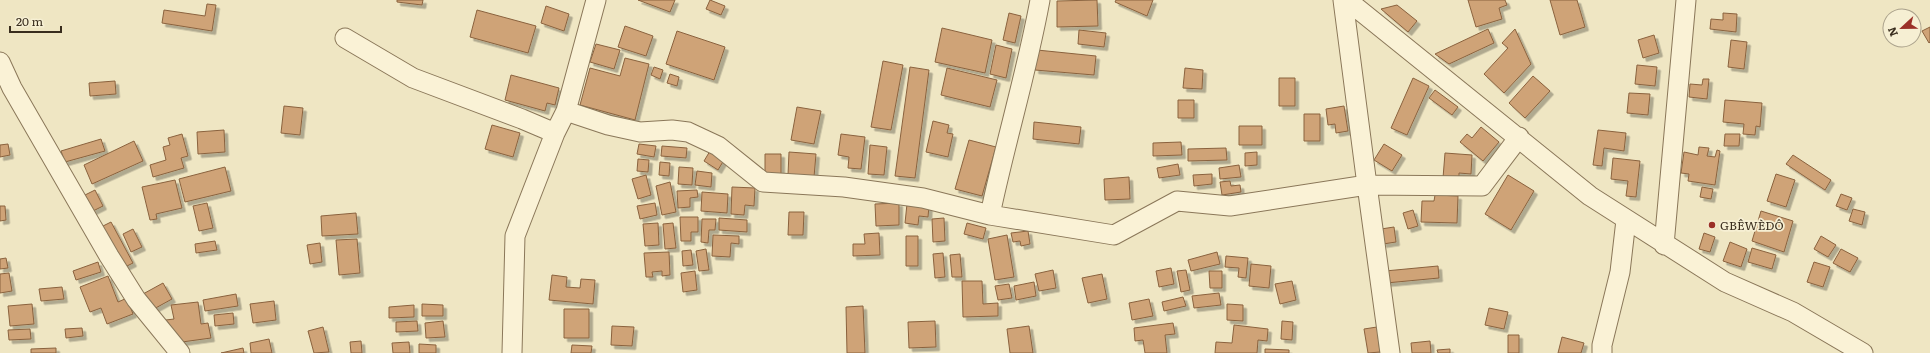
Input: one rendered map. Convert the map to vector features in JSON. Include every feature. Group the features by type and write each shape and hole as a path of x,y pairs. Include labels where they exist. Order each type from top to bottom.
{"street":[{"path":"512,353 515,236 555,133 566,111 596,0"},
{"path":"990,215 1003,152 1029,55 1040,0"},
{"path":"1343,0 1390,353"},
{"path":"1347,0 1590,196 1664,245 1725,282 1792,312 1863,353"},
{"path":"1664,245 1686,0"},
{"path":"345,38 413,78 555,133"},
{"path":"0,62 12,88 109,256 136,299 180,353"},
{"path":"566,111 608,125 640,132 672,130 688,132 718,146 763,182 844,187 923,198 990,215 1114,235 1177,201 1230,206 1367,185 1482,186 1518,137"},
{"path":"1602,353 1602,344 1620,272 1626,220"}],"building":[{"path":"397,0 423,0 422,5 397,2"},
{"path":"638,0 675,0 670,12"},
{"path":"710,0 725,6 721,15 706,9"},
{"path":"1097,0 1098,26 1057,27 1057,1"},
{"path":"1116,0 1153,0 1147,16 1115,2"},
{"path":"1468,0 1505,0 1507,5 1499,8 1502,19 1476,27"},
{"path":"1550,0 1577,0 1585,27 1560,35"},
{"path":"207,4 216,5 212,31 162,23 164,10 205,16"},
{"path":"1397,5 1417,21 1408,32 1381,9"},
{"path":"546,6 569,14 564,31 541,23"},
{"path":"477,10 536,26 528,53 470,37"},
{"path":"1009,13 1021,16 1015,43 1003,40"},
{"path":"1723,13 1737,14 1736,32 1710,29 1711,19 1723,20"},
{"path":"625,26 653,36 646,56 618,47"},
{"path":"1930,27 1929,43 1922,31"},
{"path":"942,28 992,40 985,73 935,62"},
{"path":"1488,29 1494,43 1449,64 1435,54"},
{"path":"1515,29 1531,64 1504,93 1484,74 1508,48 1502,43"},
{"path":"1079,30 1106,33 1104,47 1078,44"},
{"path":"677,31 725,47 714,80 666,64"},
{"path":"1654,35 1659,53 1643,58 1638,40"},
{"path":"1731,40 1747,42 1744,69 1728,67"},
{"path":"596,44 620,50 614,69 590,62"},
{"path":"996,45 1012,49 1006,78 990,74"},
{"path":"1037,50 1096,56 1094,75 1035,70"},
{"path":"625,58 649,64 635,120 580,105 590,68 620,76"},
{"path":"883,61 903,65 891,130 871,127"},
{"path":"1637,65 1657,67 1655,86 1635,84"},
{"path":"654,67 663,70 660,79 651,75"},
{"path":"910,67 929,70 915,178 895,176"},
{"path":"947,68 997,80 990,107 941,95"},
{"path":"1185,68 1203,70 1202,89 1183,88"},
{"path":"670,74 679,77 677,86 667,83"},
{"path":"511,75 559,88 555,105 547,103 545,111 505,100"},
{"path":"1533,76 1550,91 1525,118 1509,103"},
{"path":"1279,78 1295,78 1295,106 1279,106"},
{"path":"1413,78 1429,86 1407,135 1391,128"},
{"path":"1703,79 1709,79 1707,99 1689,97 1690,84 1702,85"},
{"path":"115,81 116,94 90,96 89,83"},
{"path":"1435,90 1458,107 1452,115 1429,98"},
{"path":"1629,93 1650,94 1648,115 1627,113"},
{"path":"1178,100 1194,100 1194,118 1178,118"},
{"path":"1725,100 1762,103 1760,127 1756,126 1755,135 1743,134 1744,124 1723,122"},
{"path":"284,106 303,108 300,135 281,133"},
{"path":"1344,106 1348,131 1336,133 1335,124 1328,125 1326,109"},
{"path":"797,107 821,111 814,144 791,140"},
{"path":"1304,114 1320,114 1320,141 1304,141"},
{"path":"933,121 949,125 947,133 953,134 948,157 926,152"},
{"path":"1034,122 1081,127 1079,144 1033,139"},
{"path":"492,125 520,133 513,157 485,149"},
{"path":"1239,126 1262,126 1262,145 1239,145"},
{"path":"1481,127 1499,142 1483,161 1460,142 1467,134 1472,138"},
{"path":"224,130 225,152 198,154 197,132"},
{"path":"1598,130 1626,133 1624,151 1604,148 1602,166 1593,165"},
{"path":"182,134 188,156 181,158 184,168 153,177 150,165 166,160 163,147 170,145 168,138"},
{"path":"841,134 865,137 861,169 848,168 849,157 838,155"},
{"path":"1725,134 1740,134 1739,146 1724,146"},
{"path":"101,139 105,151 65,162 61,151"},
{"path":"969,140 996,147 982,196 955,189"},
{"path":"134,141 143,161 92,184 84,165"},
{"path":"1181,142 1182,155 1153,156 1153,143"},
{"path":"8,144 10,155 0,157 0,145"},
{"path":"639,144 656,146 654,157 637,154"},
{"path":"1384,144 1402,155 1392,171 1374,160"},
{"path":"870,145 887,147 884,175 868,174"},
{"path":"662,146 687,148 686,158 661,156"},
{"path":"1699,147 1709,148 1707,156 1715,157 1717,150 1720,151 1715,185 1688,181 1689,174 1681,173 1684,152 1698,155"},
{"path":"1226,148 1227,160 1188,161 1188,149"},
{"path":"710,151 724,160 718,170 704,161"},
{"path":"789,152 816,154 814,177 788,175"},
{"path":"1257,152 1257,165 1245,166 1245,153"},
{"path":"1445,153 1472,155 1471,174 1459,173 1459,180 1443,178"},
{"path":"765,154 781,154 781,174 765,174"},
{"path":"1793,155 1831,180 1825,190 1786,164"},
{"path":"1613,158 1640,161 1636,197 1626,196 1628,181 1611,179"},
{"path":"638,159 649,160 648,172 637,171"},
{"path":"660,162 670,163 669,176 659,175"},
{"path":"1178,164 1180,175 1159,178 1157,168"},
{"path":"1239,165 1241,177 1220,179 1219,168"},
{"path":"225,167 231,191 185,202 179,179"},
{"path":"679,167 693,168 692,185 678,184"},
{"path":"697,171 712,173 711,187 695,185"},
{"path":"1212,174 1212,184 1194,186 1193,175"},
{"path":"1776,174 1795,180 1786,207 1767,201"},
{"path":"646,175 651,195 638,199 632,179"},
{"path":"1508,175 1534,191 1511,230 1485,214"},
{"path":"1129,177 1130,199 1105,200 1104,179"},
{"path":"175,180 182,208 156,214 157,219 150,220 142,187"},
{"path":"1230,181 1231,186 1240,185 1241,192 1222,195 1220,182"},
{"path":"670,182 676,212 662,215 656,186"},
{"path":"732,187 755,188 754,206 745,205 744,215 731,214"},
{"path":"1702,187 1713,189 1711,199 1700,197"},
{"path":"95,190 103,206 93,211 85,195"},
{"path":"697,190 698,197 690,198 690,207 678,208 677,191"},
{"path":"702,192 728,194 727,213 701,211"},
{"path":"1841,194 1852,198 1847,210 1836,206"},
{"path":"1435,195 1458,196 1457,223 1421,222 1422,201 1434,201"},
{"path":"207,203 213,228 199,231 193,206"},
{"path":"655,203 657,215 640,219 637,206"},
{"path":"899,203 899,225 876,226 875,204"},
{"path":"907,204 929,206 928,217 919,216 918,225 905,223"},
{"path":"0,206 5,206 6,220 0,221"},
{"path":"1853,209 1865,212 1862,225 1849,221"},
{"path":"1413,210 1418,226 1408,229 1403,213"},
{"path":"1761,211 1793,221 1784,252 1752,241"},
{"path":"789,212 804,212 803,235 788,235"},
{"path":"356,213 358,234 322,236 321,216"},
{"path":"680,217 698,217 698,232 691,232 691,241 681,241"},
{"path":"719,218 747,220 747,232 719,230"},
{"path":"944,218 945,241 933,242 932,219"},
{"path":"702,219 716,219 715,230 709,230 708,243 701,242"},
{"path":"111,222 133,263 123,268 101,227"},
{"path":"658,223 659,245 645,246 643,224"},
{"path":"673,223 676,248 665,249 663,224"},
{"path":"967,223 986,228 983,239 964,234"},
{"path":"1394,227 1396,242 1383,244 1381,229"},
{"path":"133,229 142,247 131,252 123,234"},
{"path":"1028,231 1030,244 1021,246 1020,241 1013,242 1011,233"},
{"path":"879,233 880,255 853,256 853,244 865,244 864,234"},
{"path":"1704,233 1715,237 1710,252 1699,249"},
{"path":"713,235 739,236 739,244 731,243 730,257 712,256"},
{"path":"1007,235 1014,277 995,280 988,239"},
{"path":"906,236 918,236 918,266 906,266"},
{"path":"1821,236 1836,245 1828,257 1814,249"},
{"path":"357,239 360,273 339,275 336,240"},
{"path":"215,241 217,250 196,253 195,244"},
{"path":"1730,242 1747,249 1741,267 1723,261"},
{"path":"320,243 322,262 310,264 307,245"},
{"path":"1752,248 1776,255 1772,269 1748,262"},
{"path":"706,249 709,270 699,271 696,251"},
{"path":"1841,249 1858,258 1850,272 1833,263"},
{"path":"691,250 693,265 683,266 682,251"},
{"path":"669,252 670,275 662,276 662,271 652,272 653,277 646,277 644,253"},
{"path":"1217,252 1220,264 1191,271 1188,260"},
{"path":"943,253 945,277 935,278 933,254"},
{"path":"960,254 962,277 952,277 950,255"},
{"path":"1226,256 1248,258 1246,278 1238,277 1239,268 1225,267"},
{"path":"6,258 8,268 0,269 0,259"},
{"path":"98,262 101,272 76,280 73,271"},
{"path":"1814,262 1830,267 1823,287 1807,282"},
{"path":"1251,264 1271,266 1269,288 1249,286"},
{"path":"1438,266 1439,278 1386,283 1385,271"},
{"path":"1171,268 1174,284 1159,287 1156,271"},
{"path":"1053,270 1056,288 1039,291 1035,274"},
{"path":"1186,270 1190,290 1181,292 1177,271"},
{"path":"695,271 697,290 683,292 681,273"},
{"path":"1209,271 1222,271 1222,288 1210,288"},
{"path":"9,273 12,291 0,293 0,274"},
{"path":"1102,274 1107,299 1088,303 1082,278"},
{"path":"552,275 567,277 566,287 580,288 581,279 595,280 593,304 549,300"},
{"path":"108,276 118,302 127,298 133,314 107,324 101,308 90,312 80,287"},
{"path":"962,281 982,281 983,304 998,303 998,316 963,317"},
{"path":"1292,281 1296,300 1280,304 1275,284"},
{"path":"1034,282 1036,296 1016,300 1014,286"},
{"path":"163,283 172,299 152,310 143,294"},
{"path":"1009,284 1012,298 998,300 995,286"},
{"path":"62,287 64,299 41,301 39,289"},
{"path":"1219,293 1221,305 1194,308 1192,296"},
{"path":"236,294 238,306 205,311 203,300"},
{"path":"1183,297 1186,306 1164,311 1162,302"},
{"path":"1149,299 1153,316 1132,320 1129,303"},
{"path":"274,301 276,320 253,323 250,304"},
{"path":"198,302 201,324 208,323 211,338 182,342 166,320 174,319 171,305"},
{"path":"32,304 34,324 10,326 8,306"},
{"path":"422,304 443,305 443,316 422,316"},
{"path":"1227,304 1243,305 1243,321 1227,320"},
{"path":"414,305 414,317 389,318 389,307"},
{"path":"863,306 865,353 847,353 846,307"},
{"path":"1489,308 1508,312 1504,329 1485,325"},
{"path":"564,309 589,309 589,338 564,338"},
{"path":"233,313 234,324 215,326 214,315"},
{"path":"417,321 418,331 396,332 396,322"},
{"path":"443,321 445,337 426,338 425,323"},
{"path":"935,321 936,347 909,348 908,322"},
{"path":"1282,321 1293,322 1292,340 1281,339"},
{"path":"1173,323 1175,334 1165,335 1167,353 1145,353 1143,340 1135,341 1134,328"},
{"path":"1234,325 1268,329 1267,341 1258,340 1257,353 1215,353 1216,342 1232,343"},
{"path":"612,326 634,327 632,346 611,345"},
{"path":"1029,326 1033,353 1010,353 1007,329"},
{"path":"323,327 329,352 314,353 308,331"},
{"path":"1377,327 1380,352 1368,353 1364,329"},
{"path":"82,328 83,336 66,338 65,329"},
{"path":"30,329 31,339 9,340 8,330"},
{"path":"1508,335 1519,335 1519,353 1508,353"},
{"path":"1562,337 1584,343 1581,353 1558,353"},
{"path":"269,339 272,353 251,353 250,343"},
{"path":"361,341 362,353 351,353 350,342"},
{"path":"1430,341 1431,353 1412,353 1411,343"},
{"path":"409,342 410,353 393,353 392,343"},
{"path":"419,344 436,345 436,353 419,353"},
{"path":"572,345 592,346 591,353 571,353"},
{"path":"56,348 56,353 31,353 31,349"},
{"path":"243,348 244,353 221,353"},
{"path":"1265,349 1289,350 1289,353 1265,353"},
{"path":"1450,349 1450,353 1438,353 1437,350"}],"place":[{"name":"GBÊWÈDÔ","path":"1712,225"}]}
